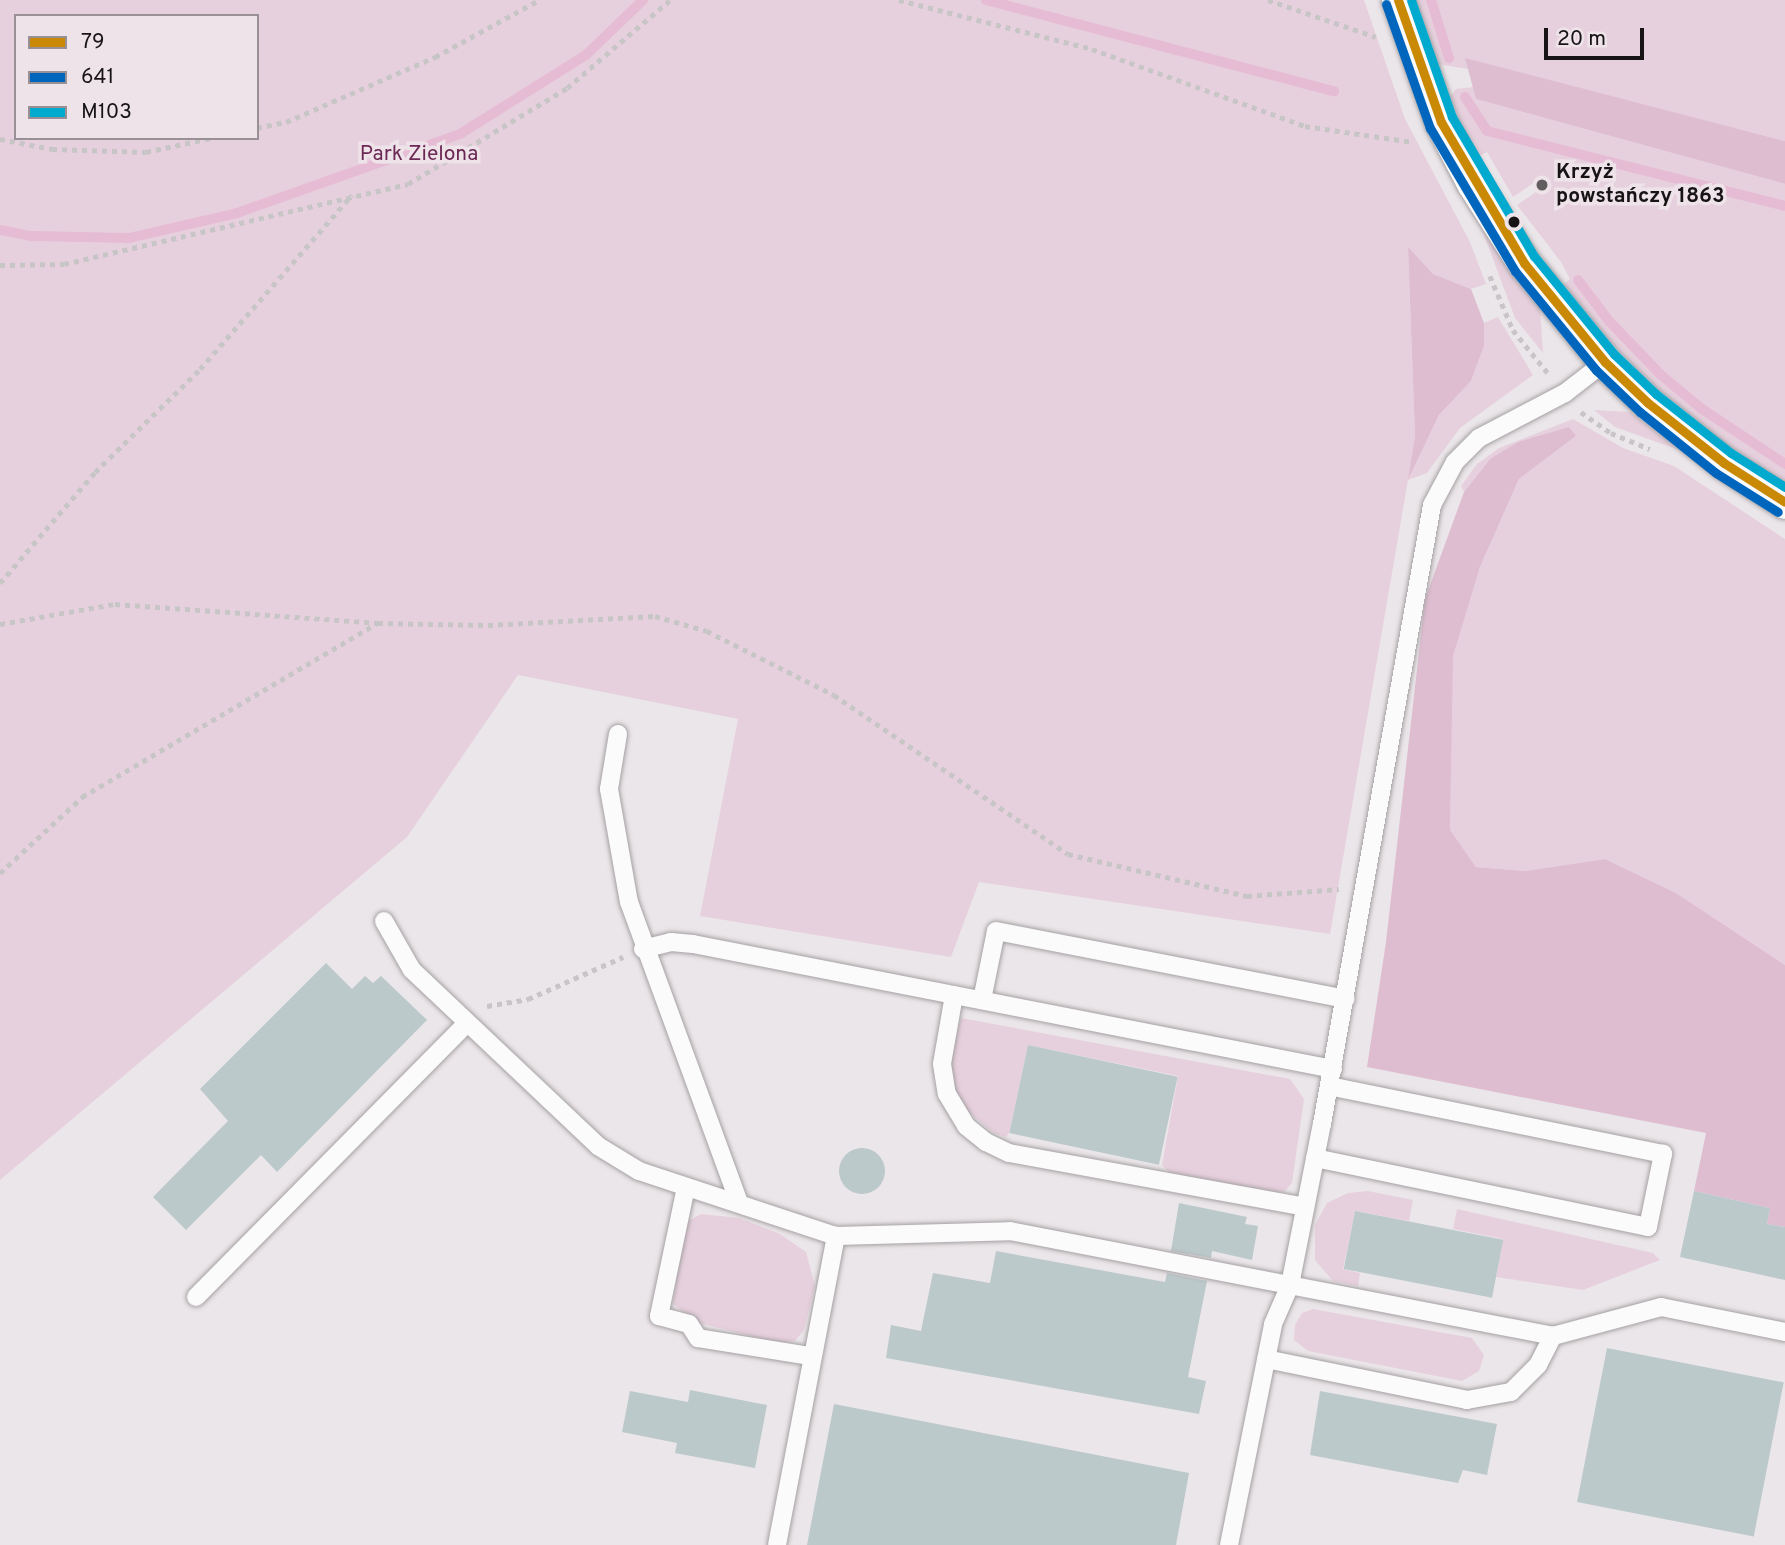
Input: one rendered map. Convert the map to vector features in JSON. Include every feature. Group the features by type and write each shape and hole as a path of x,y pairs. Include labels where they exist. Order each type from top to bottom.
{"street":[{"path":"1398,0 1426,86 1473,183 1524,264 1605,362 1699,445 1785,502"}],"lane":[{"path":"1229,1545 1273,1324 1290,1284 1331,1078 1424,537 1440,487 1479,438 1565,393 1605,362"},
{"path":"618,734 609,789 629,902 643,949 739,1202"},
{"path":"384,921 412,970 598,1146 639,1171 835,1236 1010,1231 1553,1336 1661,1307 1785,1332"},
{"path":"982,1000 996,931 1345,999"},
{"path":"643,949 671,942 694,944 982,1000 1663,1154 1648,1227 1315,1158"},
{"path":"954,995 942,1064 947,1094 966,1126 986,1142 1009,1153 1306,1207"},
{"path":"196,1297 467,1023"},
{"path":"686,1187 659,1316 689,1324 698,1338 810,1356"},
{"path":"778,1545 810,1356 835,1236"},
{"path":"1266,1359 1467,1400 1511,1392 1538,1365 1553,1336"}],"path":[{"path":"259,128 286,122 435,58 539,0"},
{"path":"0,265 64,264 353,194 408,184 485,141 567,88 670,0"},
{"path":"900,0 1092,49 1305,126 1425,144"},
{"path":"1268,0 1384,39"},
{"path":"0,139 52,149 146,152 201,140"},
{"path":"0,583 95,472 200,369 353,194"},
{"path":"0,624 115,604 378,623 488,625 654,616 707,631 834,695 1068,854 1247,896 1365,887"},
{"path":"0,873 82,797 378,623"},
{"path":"467,1023 485,1006 528,999 602,963 643,949"}],"green space":[{"name":"Park Zielona","path":"0,0 1364,0 1405,119 1470,242 1486,284 1471,289 1433,274 1408,248 1415,436 1409,478 1439,415 1471,381 1484,346 1484,323 1498,317 1533,375 1460,428 1427,473 1408,480 1330,934 979,882 951,957 700,916 738,719 518,675 407,837 0,1180"},
{"path":"1415,0 1785,0 1785,141 1466,59 1468,69 1436,64"},
{"path":"1473,87 1476,99 1785,184 1785,482 1724,443 1655,387 1606,338 1563,285 1570,279 1561,262 1517,205 1546,185 1541,178 1513,197 1487,152 1477,157 1450,97 1456,89"},
{"path":"1483,232 1540,309 1543,353 1515,318"},
{"path":"1594,410 1630,412 1679,450 1615,427"},
{"path":"1573,419 1623,448 1674,466 1785,539 1785,965 1676,893 1605,859 1525,871 1476,867 1450,831 1452,656 1480,567 1519,479 1576,436 1490,459 1464,492 1461,486 1477,464 1499,448"},
{"path":"961,1018 1290,1079 1304,1099 1292,1183 1284,1192 1269,1195 1171,1174 1162,1165 1178,1076 1028,1045 1009,1133 1006,1137 994,1133 964,1108 954,1085 950,1062"},
{"path":"1368,1191 1413,1200 1409,1221 1355,1211 1343,1269 1360,1273 1358,1286 1333,1281 1315,1260 1315,1225 1327,1203 1348,1193"},
{"path":"1457,1209 1653,1253 1660,1260 1583,1290 1496,1277 1503,1239 1453,1229"},
{"path":"701,1214 739,1218 780,1234 806,1252 815,1286 804,1330 795,1341 779,1343 699,1323 673,1304 682,1237 687,1222"},
{"path":"1313,1309 1472,1338 1484,1355 1479,1371 1462,1381 1308,1351 1294,1340 1295,1325 1302,1313"}],"shaded area":[{"path":"1465,58 1785,141 1785,184 1476,99"},
{"path":"1408,247 1433,274 1471,289 1484,323 1484,346 1471,381 1439,415 1408,480 1415,436"},
{"path":"1569,427 1576,436 1519,479 1480,567 1453,656 1450,830 1476,867 1525,871 1605,859 1676,893 1785,965 1785,1227 1767,1224 1770,1208 1694,1191 1706,1133 1367,1067 1386,942 1425,599 1464,492 1490,459 1518,442"}],"building":[{"path":"326,963 352,989 365,976 373,983 381,976 427,1020 277,1172 261,1155 186,1230 153,1197 228,1121 200,1089"},
{"path":"1028,1045 1178,1077 1159,1165 1009,1133"},
{"path":"862,1148 878,1155 885,1171 878,1187 862,1194 846,1187 839,1171 846,1155"},
{"path":"1694,1191 1770,1208 1767,1224 1785,1227 1785,1280 1680,1257"},
{"path":"1179,1203 1247,1217 1245,1224 1258,1226 1252,1260 1212,1251 1211,1258 1171,1251"},
{"path":"1355,1211 1503,1240 1492,1298 1344,1269"},
{"path":"996,1251 1165,1282 1167,1273 1207,1281 1188,1377 1206,1381 1199,1414 886,1358 891,1325 921,1331 933,1273 990,1283"},
{"path":"1607,1348 1784,1382 1754,1536 1577,1502"},
{"path":"690,1390 767,1405 755,1468 675,1453 677,1443 622,1432 630,1391 688,1402"},
{"path":"1320,1391 1497,1424 1487,1475 1463,1470 1458,1483 1310,1455"},
{"path":"834,1404 1189,1473 1176,1545 807,1545"}],"waterway":[{"path":"0,230 32,236 129,238 237,213 460,134 586,55 643,0"},
{"path":"986,0 1334,91"},
{"path":"1431,0 1449,58"},
{"path":"1465,97 1487,131 1785,206"},
{"path":"1578,280 1609,321 1661,375 1702,409 1785,464"}],"transit line":[{"name":"79","path":"1398,0 1441,122 1524,263 1605,362 1648,403 1724,463 1785,502"},
{"name":"M103","path":"1411,0 1452,117 1534,256 1614,354 1656,394 1731,453 1785,487"},
{"name":"641","path":"1386,4 1430,128 1515,271 1596,370 1640,412 1716,473 1778,512"}],"place":[{"name":"Krzyż powstańczy 1863","path":"1542,185"}]}
